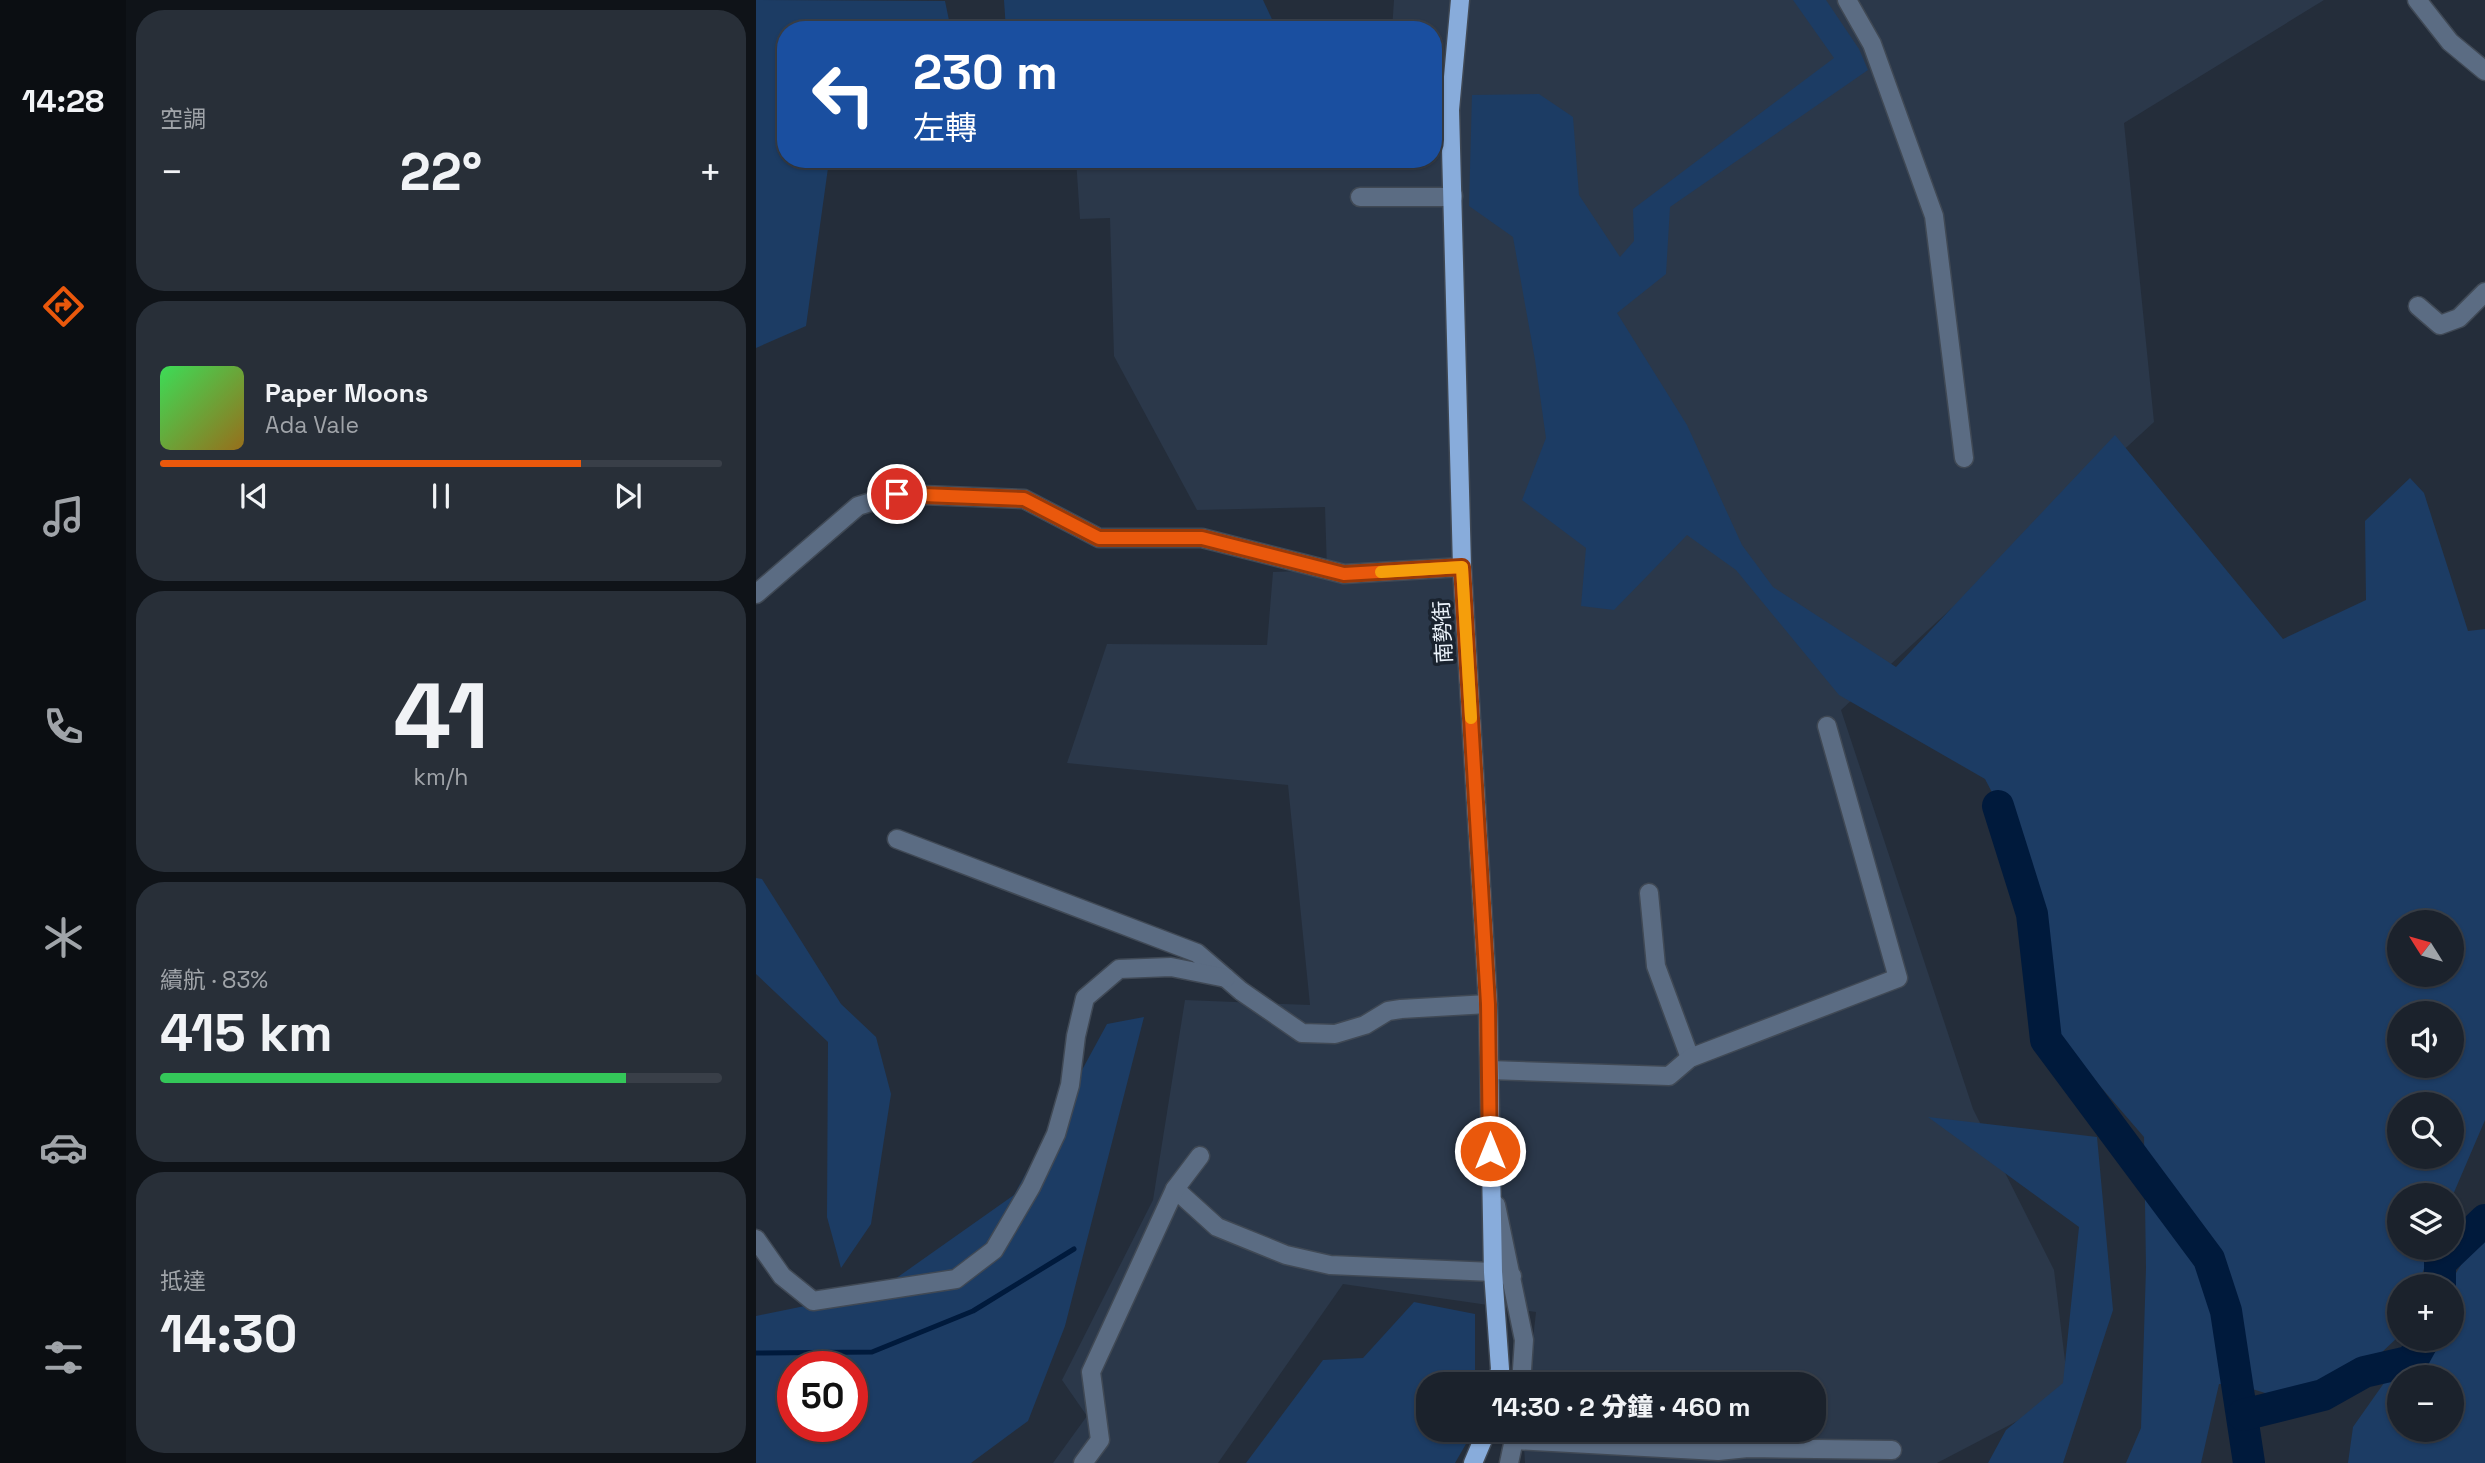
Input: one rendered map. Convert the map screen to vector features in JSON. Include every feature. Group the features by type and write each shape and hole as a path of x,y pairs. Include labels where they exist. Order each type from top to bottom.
{"main road":[{"name":"南勢街","path":"1460,0 1450,110 1462,567 1488,1004 1490,1178 1499,1372"},
{"path":"1474,1463 1482,1442"}],"street":[{"path":"1847,0 1872,44 1934,216 1964,458"},
{"path":"2417,0 2450,41 2485,71"},
{"path":"1360,197 1453,196"},
{"path":"2418,306 2440,326 2459,318 2485,292"},
{"path":"756,594 858,506 897,494 1024,499 1099,538 1202,538 1344,574 1462,567"},
{"path":"1490,1070 1669,1076 1690,1058 1898,978 1827,726"},
{"path":"897,839 1197,953 1241,991 1302,1032 1335,1034 1365,1025 1388,1011 1401,1009 1488,1004"},
{"path":"1649,893 1656,966 1690,1058"},
{"path":"756,1239 782,1276 813,1301 956,1279 994,1250 1031,1187 1056,1134 1070,1085 1076,1036 1085,998 1119,969 1171,967 1226,978"},
{"path":"1083,1463 1100,1440 1091,1372 1175,1189 1200,1156"},
{"path":"1490,1178 1524,1340 1522,1372"},
{"path":"1175,1189 1217,1227 1286,1255 1330,1265 1493,1272 1512,1276"},
{"path":"1509,1463 1514,1442"},
{"path":"1604,1442 1718,1451 1748,1448 1892,1450"}],"shaded area":[{"path":"756,0 945,1 949,21 777,21 777,168 828,168 806,326 756,348"},
{"path":"1004,0 1263,0 1273,21 1005,21"},
{"path":"1394,0 2324,0 2124,123 2154,422 1841,710 1973,1109 2054,1270 2069,1394 1937,1463 1525,1463 1524,1442 1826,1442 1826,1372 1529,1372 1536,1312 1343,1284 1218,1463 1053,1463 1087,1416 1062,1380 1153,1200 1185,1000 1310,1005 1288,785 1067,763 1107,644 1267,645 1273,572 1327,570 1325,507 1197,510 1114,356 1110,218 1080,219 1077,168 1442,168 1442,21 1393,21"},
{"path":"1793,0 1826,0 1859,49 1868,70 1670,207 1666,274 1617,313 1687,425 1742,545 1773,587 1896,667 2115,435 2283,639 2366,600 2365,521 2410,478 2424,493 2468,631 2485,629 2485,1120 2464,1169 2458,1183 2387,1183 2387,1260 2427,1260 2422,1274 2387,1274 2387,1347 2321,1410 2236,1384 2219,1384 2201,1463 2126,1463 2141,1428 2146,1268 2144,1137 2055,1034 2029,863 1985,779 1839,695 1736,570 1687,535 1614,610 1581,606 1586,548 1522,500 1546,438 1513,237 1469,206 1472,95 1539,94 1573,117 1579,195 1620,257 1634,241 1633,209 1834,58"},
{"path":"756,878 762,879 841,1004 876,1037 891,1094 871,1224 841,1268 827,1217 828,1042 756,974"},
{"path":"1144,1017 1065,1326 1028,1421 971,1463 756,1463 756,1316 878,1291 1014,1195 1107,1024"},
{"path":"1928,1117 2097,1137 2113,1310 2063,1463 1988,1463 2006,1430 2063,1383 2079,1227"},
{"path":"2482,1231 2485,1232 2485,1463 2348,1463 2353,1427 2387,1379 2387,1442 2464,1442 2464,1365 2397,1365 2407,1351 2464,1351 2464,1274 2455,1274"},
{"path":"1414,1302 1475,1314 1475,1372 1416,1372 1416,1442 1467,1442 1455,1463 1246,1463 1323,1360 1363,1358"}],"waterway":[{"path":"1998,806 2032,914 2046,1040 2209,1259 2226,1311 2249,1463"},
{"path":"2440,1274 2440,1263 2485,1220"},
{"path":"756,1353 872,1352 973,1311 1074,1249"},
{"path":"2243,1415 2323,1395 2364,1372 2412,1361 2417,1351"}],"slow traffic":[{"path":"1381,572 1462,567 1471,718"}],"route":[{"path":"897,494 1024,499 1099,538 1202,538 1344,574 1462,567 1488,1004 1490,1151"}]}
